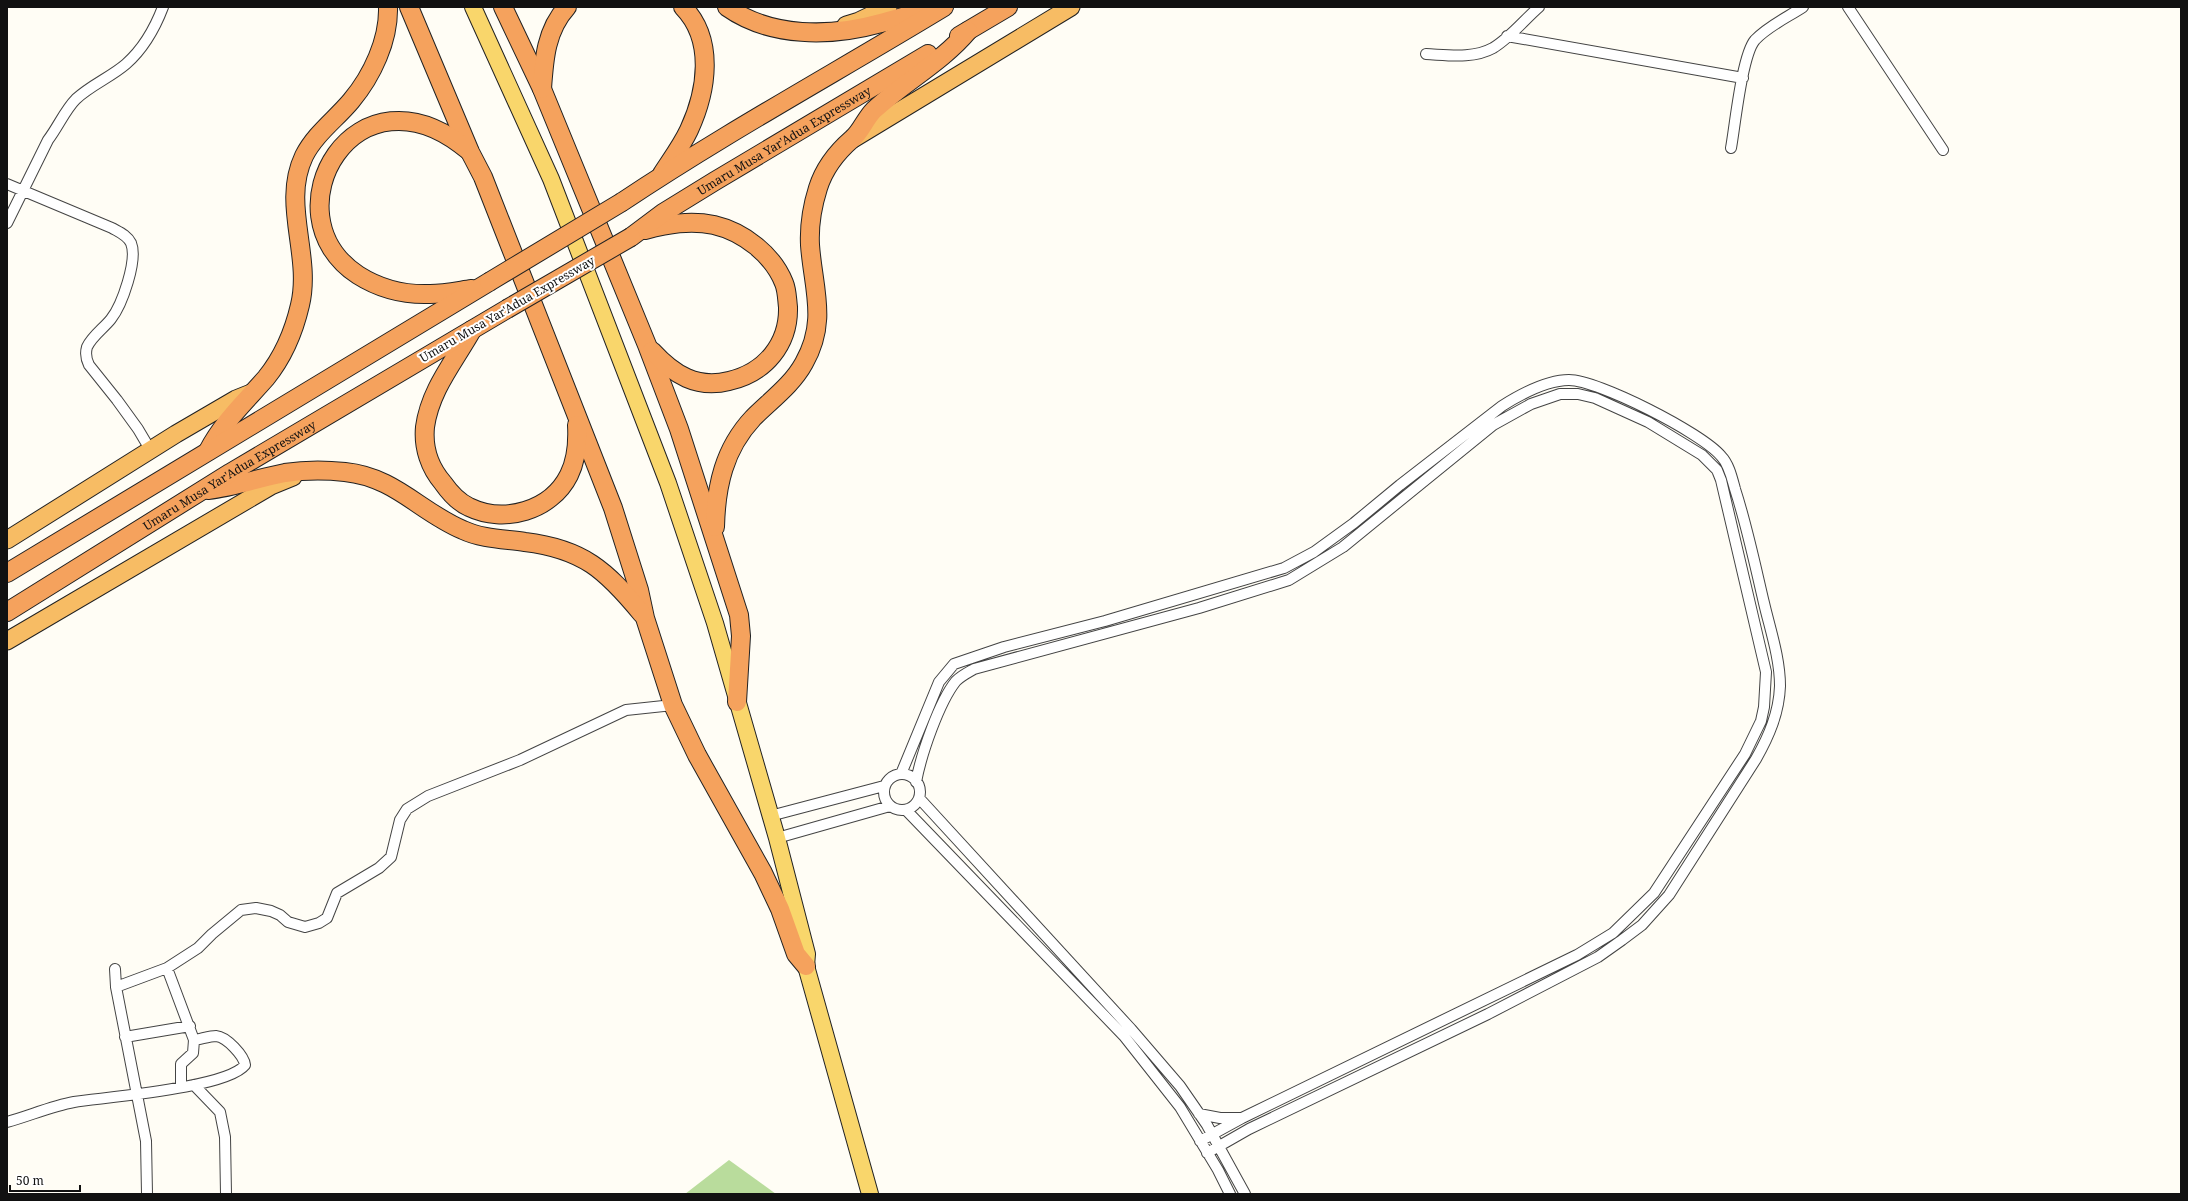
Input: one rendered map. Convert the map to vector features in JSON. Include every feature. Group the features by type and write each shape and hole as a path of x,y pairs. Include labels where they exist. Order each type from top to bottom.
{"highway":[{"path":"208,451 221,427 266,377 282,354 291,334 300,303 303,272 295,204 299,170 305,155 314,142 352,100 376,62 383,41 388,7"},
{"path":"409,7 470,152 483,177 613,508 639,590 645,618 673,705 697,755 763,873 780,909 796,954 806,966"},
{"path":"503,7 542,89 647,345 679,429 739,614 741,636 737,702"},
{"path":"542,89 546,45 551,33 567,7"},
{"path":"660,176 688,131 703,90 705,72 701,36 691,15 683,7"},
{"path":"727,7 749,20 769,26 814,33 853,29 943,7"},
{"path":"814,33 860,21 888,7"},
{"path":"7,573 622,202 660,176 943,7"},
{"name":"Umaru Musa Yar'Adua Expressway","path":"7,612 204,491 507,309 636,234 663,213 715,180 1008,7"},
{"path":"715,539 719,480 728,455 744,428 794,377 811,349 818,319 819,304 810,245 812,211 819,186 835,155 845,143 1071,7"},
{"path":"852,139 873,111 913,78 952,50 968,30"},
{"path":"470,152 454,139 424,124 409,121 376,124 355,133 346,141 337,153 322,184 320,215 324,233 338,259 348,268 380,286 394,291 430,294 485,285"},
{"path":"636,234 676,223 694,222 715,226 735,233 752,243 768,256 785,284 787,299 788,315 785,333 777,349 768,361 758,369 738,379 719,384 688,380 665,365 647,345"},
{"path":"472,330 431,400 425,428 427,456 432,468 438,478 458,500 470,507 499,515 523,512 549,499 559,490 573,465 577,445 577,417"},
{"path":"7,540 236,399 251,393"},
{"path":"204,491 224,489 284,474 326,471 364,474 384,482 449,524 465,531 482,536 554,546 569,552 598,567 613,580 645,618"},
{"path":"7,641 270,486 306,473"}],"main road":[{"path":"473,7 551,179 668,483 715,623 777,838 807,954 806,966 870,1194"}],"street":[{"path":"7,223 48,140 57,129 75,100 126,64 139,51 149,36 163,7"},
{"path":"1426,54 1460,56 1476,54 1493,48 1539,7"},
{"path":"1731,148 1748,53 1755,41 1803,7"},
{"path":"1848,7 1895,81 1943,150"},
{"path":"1507,36 1743,78"},
{"path":"7,184 112,228 123,234 131,245 132,253 126,290 112,318 88,345 86,358 89,365 138,429 150,451"},
{"path":"901,774 933,694 943,675 954,664 962,660 1004,647 1105,621 1274,572 1299,561 1354,523 1400,485 1502,406 1518,396 1541,386 1569,380 1598,387 1654,412 1693,433 1722,456 1730,471 1743,512 1778,667 1778,701 1769,736 1669,895 1642,925 1598,957 1488,1014 1207,1152"},
{"path":"1541,386 1546,399"},
{"path":"916,782 926,746 951,687 965,674 1199,608 1289,580 1343,547 1493,425 1526,407 1546,399 1568,393 1595,398 1674,436 1702,455 1717,470 1731,515 1766,672 1766,693 1760,721 1744,754 1662,881 1631,917 1598,944 1559,965 1242,1118 1200,1141"},
{"path":"1196,595 1199,608"},
{"path":"1105,621 1107,634"},
{"path":"1004,647 1008,661"},
{"path":"116,987 167,968 198,948 212,934 241,910 256,908 270,911 280,915 288,922 305,927 319,923 327,918 337,893 380,868 391,857 400,820 407,809 428,796 520,760 626,710 673,705"},
{"path":"901,774 910,776 916,782 920,790 919,798 914,806 906,810 898,810 890,806 884,795 884,786 889,779 901,774"},
{"path":"770,816 884,786"},
{"path":"919,798 1131,1029 1180,1086 1228,1160 1245,1194"},
{"path":"777,838 890,806"},
{"path":"906,810 991,896 1124,1036 1180,1108 1207,1152 1230,1194"},
{"path":"991,896 1000,887"},
{"path":"167,968 194,1040 193,1053 181,1064 180,1087"},
{"path":"115,969 116,987 125,1037 146,1140 147,1194"},
{"path":"125,1037 190,1026"},
{"path":"7,1122 73,1103 136,1096 159,1090 194,1085 228,1075 245,1065 237,1051 223,1038 216,1036 194,1040"},
{"path":"194,1085 220,1112 225,1137 226,1194"},
{"path":"1199,1114 1220,1118 1242,1118"},
{"path":"1228,1160 1230,1146 1239,1135"}],"green space":[{"path":"729,1160 776,1194 685,1194"}]}
